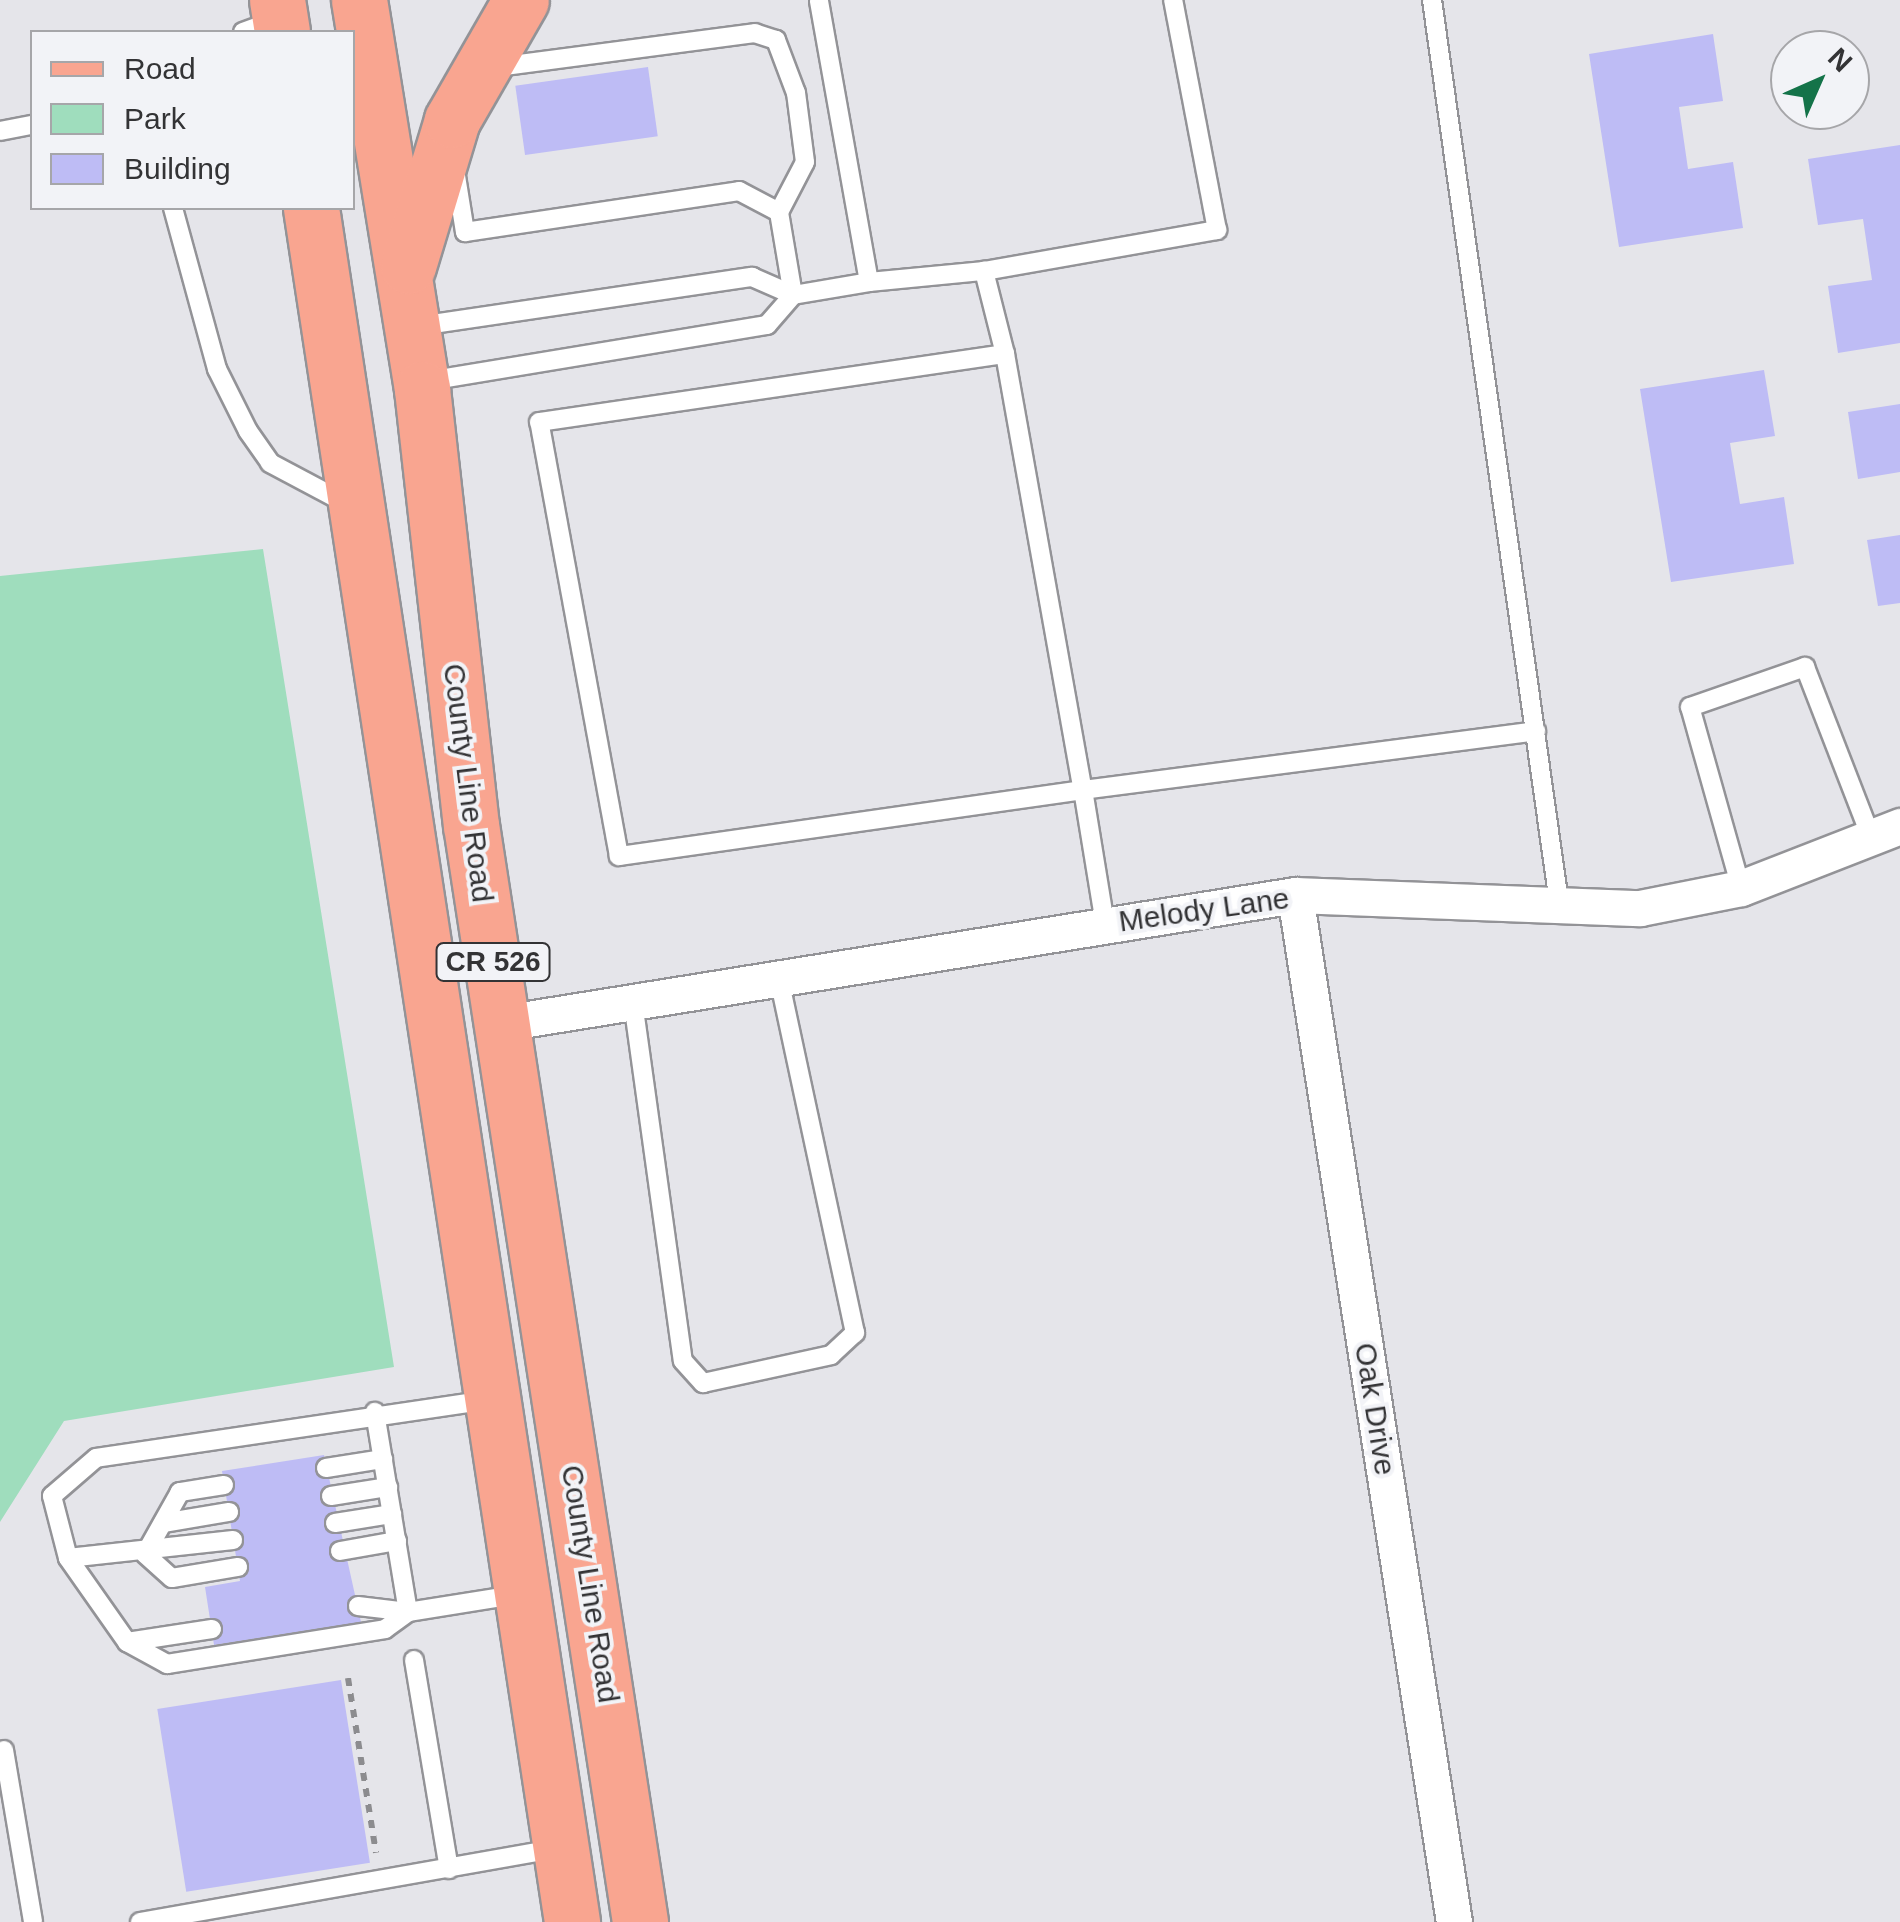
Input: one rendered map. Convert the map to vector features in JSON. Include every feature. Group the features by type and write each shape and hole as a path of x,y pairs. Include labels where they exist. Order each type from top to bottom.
{"main road":[{"name":"County Line Road","path":"358,0 421,382 502,1023 640,1922"},
{"path":"408,303 452,120 521,0"},
{"name":"County Line Road","path":"311,210 361,511 572,1922"}],"street":[{"name":"Melody Lane","path":"502,1023 1295,895 1560,910 1640,908 1741,888 1886,832"},
{"name":"Oak Drive","path":"1295,895 1454,1922"}],"lane":[{"path":"819,0 869,282"},
{"path":"408,303 752,277 793,294 984,271 1217,230 1173,0"},
{"path":"1432,0 1560,910"},
{"path":"421,382 768,325 793,294 779,212 805,162 786,52 755,33 509,62 479,83 458,132 454,190 465,232 739,192 779,212"},
{"path":"0,131 30,125"},
{"path":"174,210 217,369 248,431 270,463 361,511"},
{"path":"984,271 1005,354 1105,924"},
{"path":"1005,354 539,422 619,856 1536,731"},
{"path":"1741,888 1690,707 1805,667 1886,832"},
{"path":"633,1002 683,1361 703,1383 831,1355 855,1332 779,978"},
{"path":"408,1612 385,1629 166,1664 127,1642 68,1558 52,1496 96,1458 376,1412 494,1399"},
{"path":"376,1412 408,1612"},
{"path":"326,1468 383,1459"},
{"path":"145,1554 180,1492 224,1485"},
{"path":"331,1496 388,1486"},
{"path":"163,1523 228,1512"},
{"path":"336,1523 392,1514"},
{"path":"68,1558 145,1554 233,1540"},
{"path":"340,1551 396,1542"},
{"path":"145,1554 172,1578 238,1567"},
{"path":"358,1606 408,1612 524,1594"},
{"path":"127,1642 212,1629"},
{"path":"414,1660 449,1869"},
{"path":"4,1750 33,1922"},
{"path":"140,1922 381,1884 563,1847"}],"path":[{"path":"348,1678 381,1884"}],"green space":[{"path":"263,549 394,1367 64,1421 0,1522 0,576"}],"building":[{"path":"1713,34 1723,101 1679,107 1688,169 1733,162 1743,228 1619,247 1589,54"},
{"path":"648,67 658,136 525,155 515,86"},
{"path":"1900,145 1900,343 1838,353 1828,286 1872,280 1863,219 1818,225 1808,159"},
{"path":"1764,370 1775,436 1730,443 1740,504 1784,497 1794,564 1671,582 1640,389"},
{"path":"1900,404 1900,472 1858,479 1848,412"},
{"path":"1900,535 1900,603 1878,606 1867,540"},
{"path":"324,1455 361,1622 214,1645 205,1587 240,1581 222,1471"},
{"path":"341,1680 370,1863 186,1892 157,1709"}]}
